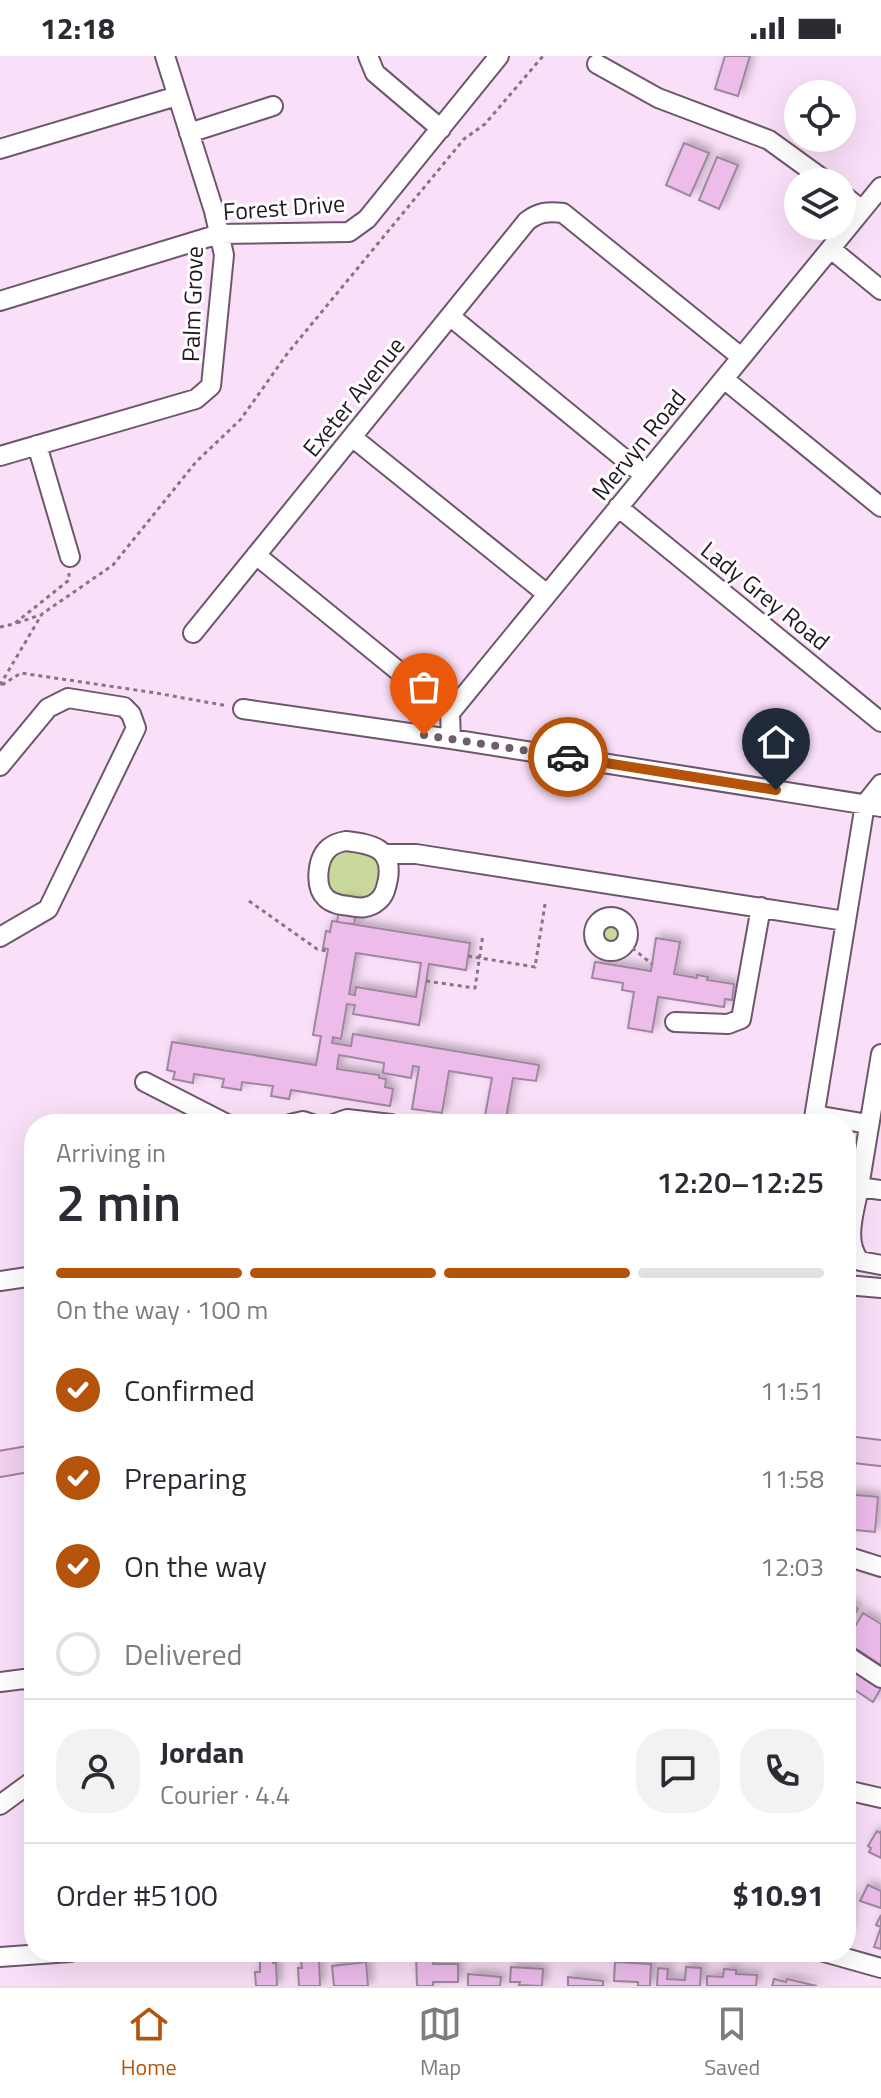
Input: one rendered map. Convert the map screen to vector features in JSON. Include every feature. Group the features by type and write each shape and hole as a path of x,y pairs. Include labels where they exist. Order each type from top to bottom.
{"main road":[{"path":"856,1450 881,1453"},
{"path":"0,1464 24,1460"}],"street":[{"name":"Palm Grove","path":"0,456 196,399 211,386 224,255 165,56"},
{"path":"368,56 375,73 441,129"},
{"name":"Forest Drive","path":"0,301 219,234 349,232 367,219 499,56"},
{"path":"597,64 658,98 769,140 808,168"},
{"path":"0,149 177,96"},
{"path":"189,133 273,106"},
{"name":"Mervyn Road","path":"450,713 881,187"},
{"path":"856,205 862,210"},
{"name":"Exeter Avenue","path":"193,633 527,221 546,211 563,213 741,357"},
{"path":"831,249 881,290"},
{"path":"451,317 644,475"},
{"path":"724,379 881,507"},
{"path":"352,437 547,594"},
{"path":"37,445 70,557"},
{"name":"Lady Grey Road","path":"618,507 881,722"},
{"path":"256,555 450,713 451,739"},
{"path":"0,766 48,708 68,698 124,707 131,714 136,728 48,909 0,937"},
{"path":"243,709 873,805"},
{"path":"815,1114 845,921 873,805 881,784"},
{"path":"385,854 416,854 845,921"},
{"path":"613,917 618,887"},
{"path":"675,1022 728,1024 741,1019 761,907"},
{"path":"613,917 619,918 627,927 626,943 611,952 600,948 594,939 598,922 613,917"},
{"path":"856,1205 881,1054"},
{"path":"145,1082 206,1114"},
{"path":"856,1123 868,1124"},
{"path":"859,1187 881,1190"},
{"path":"856,1256 860,1261 881,1265"},
{"path":"0,1281 24,1277"},
{"path":"856,1286 881,1288"},
{"path":"856,1559 881,1567"},
{"path":"856,1662 881,1678"},
{"path":"0,1682 24,1679"},
{"path":"1,1802 24,1787"},
{"path":"856,1792 881,1798"},
{"path":"0,1957 24,1955"},
{"path":"856,1961 881,1968"}],"path":[{"path":"0,627 42,614 113,565 196,462 241,419 287,354 464,139 485,124 543,56"},
{"path":"14,624 69,580 70,557"},
{"path":"0,685 42,614"},
{"path":"156,693 243,709"},
{"path":"249,901 317,949 327,951"},
{"path":"468,956 535,967 545,904"},
{"path":"426,981 475,988 483,934"},
{"path":"626,943 652,964"}],"green space":[{"path":"329,848 385,854 380,899 326,898"},
{"path":"611,917 623,922 628,934 623,946 611,951 599,946 594,934 599,922"}],"building":[{"path":"725,56 750,56 738,96 715,89"},
{"path":"684,143 709,153 690,196 666,185"},
{"path":"717,157 738,165 719,209 699,200"},
{"path":"341,901 357,903 354,924 337,922"},
{"path":"332,921 470,943 466,970 429,964 419,1025 353,1014 355,1005 347,1004 341,1039 333,1037 332,1043 351,1046 353,1034 539,1065 536,1081 513,1078 507,1114 485,1114 492,1078 449,1071 442,1113 412,1109 419,1067 413,1066 411,1078 383,1073 384,1063 339,1055 337,1069 379,1075 379,1078 386,1079 385,1087 393,1089 390,1106 291,1090 289,1099 271,1096 273,1086 242,1082 241,1090 222,1087 224,1079 194,1074 193,1083 173,1079 175,1072 167,1070 172,1042 316,1065 321,1036 313,1035 328,949 323,948 326,931 330,932","holes":["356,953 421,963 416,997 356,987 355,995 349,994"]},
{"path":"656,938 680,942 674,974 697,978 697,975 708,977 707,980 734,984 732,1000 725,999 724,1007 658,997 652,1032 628,1028 634,992 622,990 623,983 592,978 595,962 651,971"},
{"path":"856,1495 878,1497 875,1532 856,1530"},
{"path":"863,1613 881,1624 881,1665 856,1649 856,1625"},
{"path":"856,1672 881,1688 873,1702 856,1691"},
{"path":"877,1831 881,1831 881,1858 869,1852 871,1848 868,1846"},
{"path":"868,1885 881,1891 881,1908 860,1901"},
{"path":"881,1927 881,1949 874,1947"},
{"path":"260,1962 276,1963 277,1986 256,1986 255,1972 260,1972"},
{"path":"301,1962 319,1962 320,1986 299,1986 298,1968 302,1968"},
{"path":"366,1962 368,1986 334,1986 332,1966"},
{"path":"416,1962 458,1964 458,1982 433,1982 433,1986 417,1986"},
{"path":"615,1962 651,1964 650,1986 614,1981"},
{"path":"511,1967 543,1969 542,1986 510,1982"},
{"path":"686,1967 701,1968 700,1986 657,1986 658,1968 668,1969 667,1979 685,1980"},
{"path":"724,1969 736,1970 736,1974 757,1975 756,1986 707,1986 707,1976 723,1977"},
{"path":"468,1974 501,1977 500,1986 468,1986"},
{"path":"568,1977 603,1981 603,1986 568,1986"},
{"path":"774,1979 786,1982 787,1979 817,1986 772,1986"}],"way so far":[{"path":"424,735 568,757"}],"route":[{"path":"568,757 776,790"}]}
